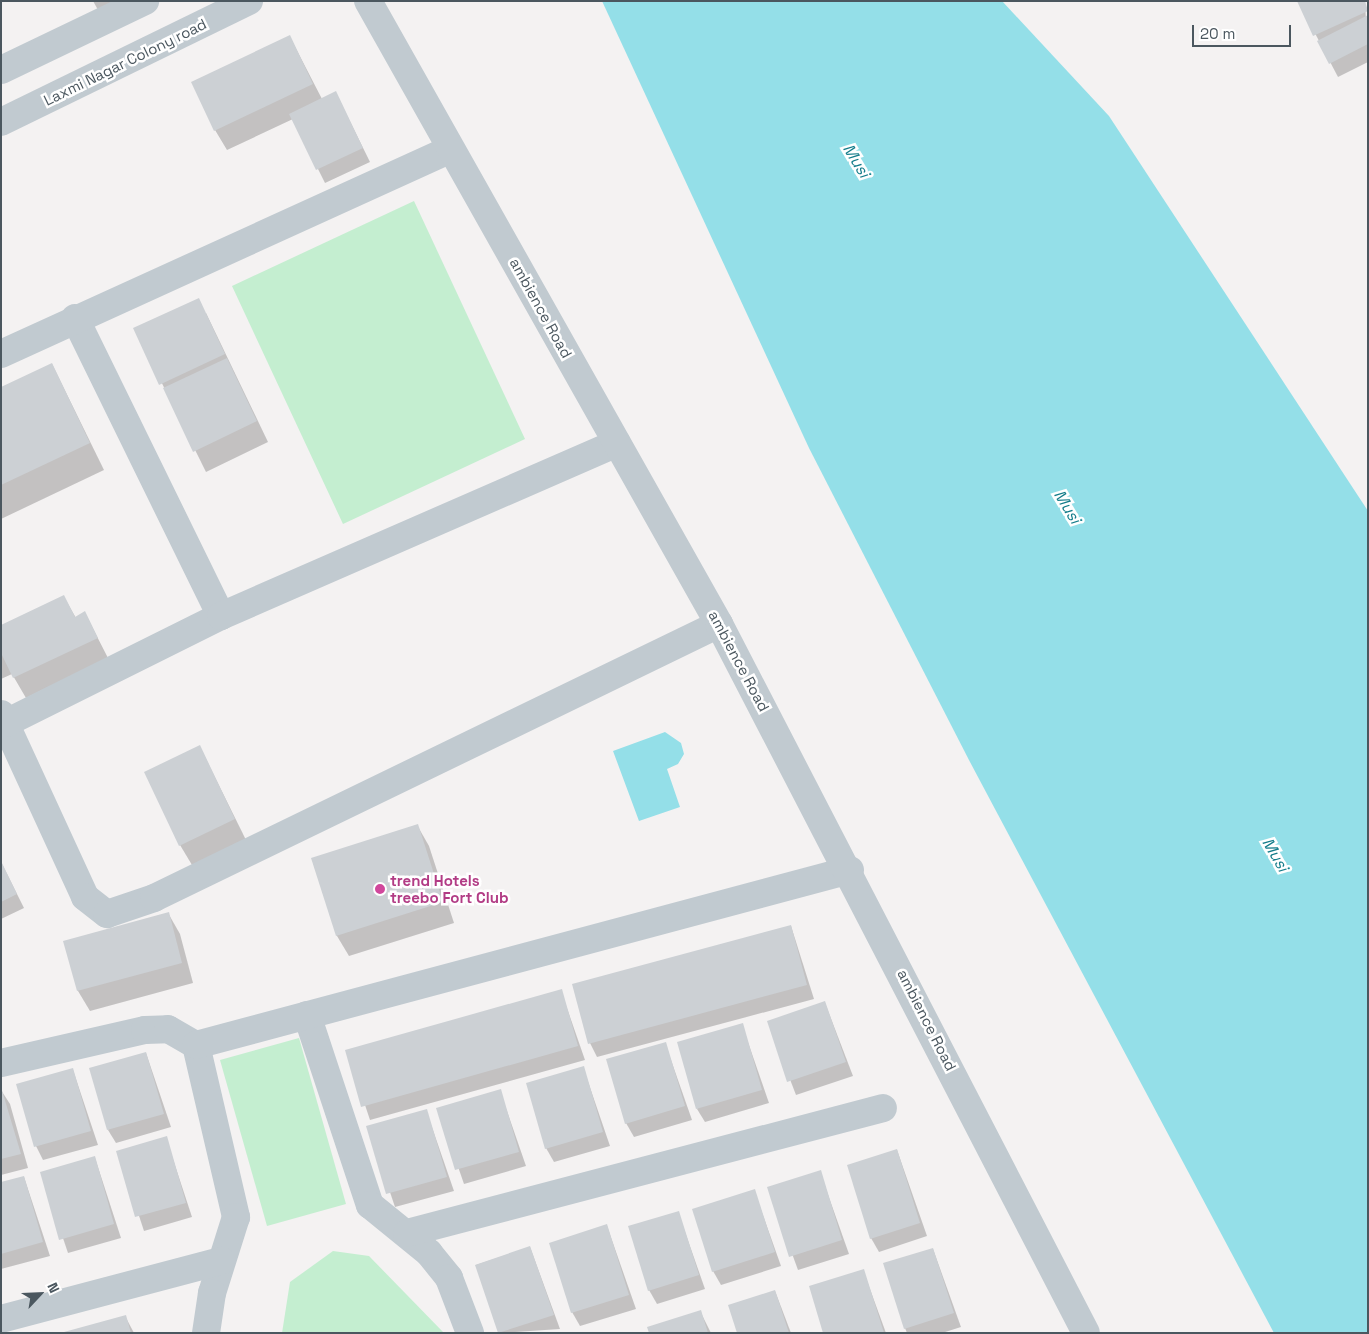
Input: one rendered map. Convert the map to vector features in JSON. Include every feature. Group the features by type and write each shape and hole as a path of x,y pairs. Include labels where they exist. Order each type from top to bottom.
{"street":[{"path":"1,70 145,1"},
{"name":"Laxmi Nagar Colony road","path":"1,122 249,1"},
{"name":"ambience Road","path":"368,1 720,624 850,870 1086,1333"},
{"path":"1,354 75,318 451,149"},
{"path":"75,318 220,616"},
{"path":"617,443 220,616 4,719 85,897 107,914 154,898 720,624"},
{"path":"1,1063 145,1030 168,1029 196,1045 850,870"},
{"path":"307,1015 370,1205 407,1233 449,1278 470,1333"},
{"path":"196,1045 236,1217 221,1260 206,1333"},
{"path":"407,1233 883,1108"},
{"path":"1,1319 221,1260"}],"green space":[{"path":"414,201 525,439 343,524 232,286"},
{"path":"299,1038 346,1204 267,1226 220,1060"},
{"path":"333,1251 369,1256 444,1333 282,1333 290,1282"}],"water":[{"name":"Musi","path":"602,1 1002,1 1109,116 1368,511 1368,1333 1274,1333 970,762 809,448"},
{"path":"665,732 681,743 684,754 678,764 667,769 680,807 639,821 613,751"}],"building":[{"path":"1297,1 1365,1 1368,11 1313,36"},
{"path":"1368,15 1368,44 1329,64 1317,41"},
{"path":"290,35 313,84 214,131 191,82"},
{"path":"336,91 363,148 316,170 289,114"},
{"path":"199,298 225,354 159,385 133,328"},
{"path":"227,358 257,421 193,452 163,388"},
{"path":"52,363 90,443 1,485 1,387"},
{"path":"64,595 75,617 85,611 98,638 13,678 1,653 1,625"},
{"path":"200,745 235,819 179,846 144,772"},
{"path":"418,824 443,902 336,936 311,858"},
{"path":"1,861 17,894 1,902"},
{"path":"169,912 182,963 77,991 63,941"},
{"path":"791,925 807,985 588,1044 572,984"},
{"path":"562,989 578,1046 361,1107 345,1050"},
{"path":"825,1001 846,1062 787,1082 767,1021"},
{"path":"743,1023 762,1090 696,1109 677,1042"},
{"path":"666,1042 685,1106 625,1124 606,1059"},
{"path":"146,1052 164,1114 107,1130 89,1068"},
{"path":"584,1066 603,1132 545,1149 526,1083"},
{"path":"73,1068 91,1131 34,1147 16,1084"},
{"path":"1,1087 21,1154 1,1159"},
{"path":"501,1089 519,1152 455,1170 436,1108"},
{"path":"427,1109 447,1177 386,1194 366,1126"},
{"path":"167,1136 186,1203 135,1217 116,1151"},
{"path":"897,1149 920,1223 870,1239 847,1165"},
{"path":"95,1156 114,1224 59,1240 40,1172"},
{"path":"821,1170 842,1240 789,1257 767,1187"},
{"path":"24,1176 43,1242 1,1254 1,1182"},
{"path":"755,1189 775,1252 712,1272 692,1209"},
{"path":"679,1211 699,1275 648,1291 628,1226"},
{"path":"607,1224 629,1295 571,1313 549,1243"},
{"path":"530,1246 554,1315 498,1333 475,1265"},
{"path":"933,1248 954,1313 904,1329 883,1263"},
{"path":"864,1269 884,1333 823,1333 809,1286"},
{"path":"775,1290 789,1333 737,1333 728,1305"},
{"path":"701,1310 708,1333 649,1333 647,1327"},
{"path":"126,1315 131,1333 64,1333 64,1332"}],"place":[{"name":"trend Hotels treebo Fort Club","path":"380,889"}]}
